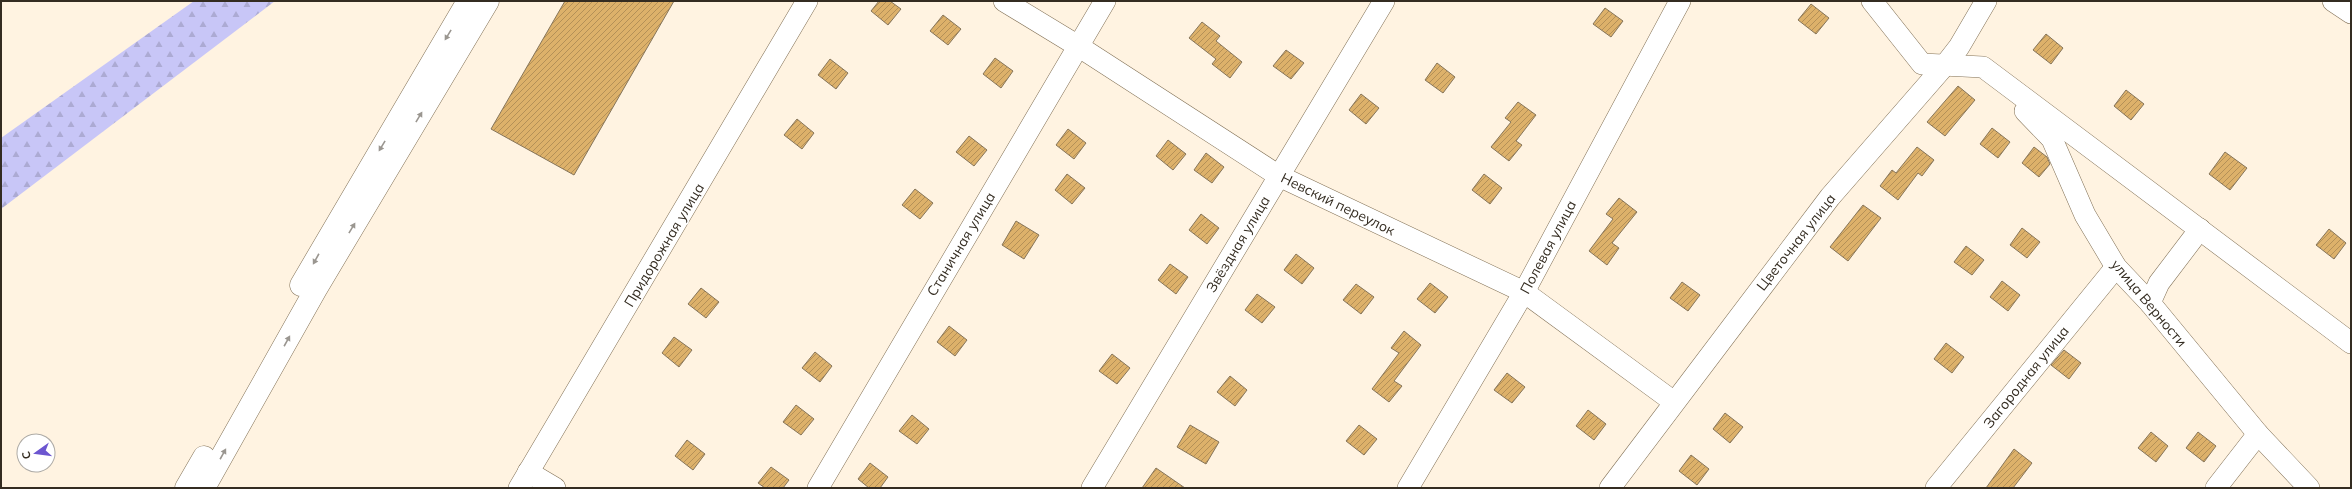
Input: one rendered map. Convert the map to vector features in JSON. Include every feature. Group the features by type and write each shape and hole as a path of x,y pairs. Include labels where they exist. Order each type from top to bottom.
{"highway":[{"path":"186,488 330,234 468,1"},
{"path":"204,488 316,289 488,1"}],"street":[{"name":"Придорожная улица","path":"523,480 808,1"},
{"name":"Невский переулок","path":"1004,1 1078,46 1279,176 1524,292 1674,402"},
{"name":"Станичная улица","path":"818,488 1105,1"},
{"name":"Звёздная улица","path":"1092,488 1384,1"},
{"name":"Полевая улица","path":"1408,488 1524,292 1680,1"},
{"path":"1872,1 1922,64 1983,67 2351,343"},
{"name":"Цветочная улица","path":"1610,488 1830,197 1946,65 1959,47 1986,1"},
{"path":"2333,1 2351,13"},
{"name":"улица Верности","path":"1983,67 2052,139 2085,215 2116,267 2150,303 2258,434 2309,488"},
{"path":"2150,303 2159,284 2200,229"},
{"name":"Загородная улица","path":"1936,488 2116,267"},
{"path":"2216,488 2258,434"},
{"path":"523,480 555,488"}],"green space":[{"path":"194,1 275,1 1,209 1,138"}],"building":[{"path":"565,1 674,1 574,175 491,129"},
{"path":"879,1 890,1 901,9 888,25 871,11"},
{"path":"1811,4 1829,18 1816,34 1798,20"},
{"path":"1605,8 1623,21 1611,37 1593,24"},
{"path":"943,15 961,29 948,45 930,31"},
{"path":"1202,22 1220,36 1216,41 1242,62 1230,78 1212,64 1216,59 1189,38"},
{"path":"2046,34 2063,48 2051,64 2033,50"},
{"path":"1286,50 1304,63 1291,79 1273,66"},
{"path":"995,58 1013,71 1001,88 983,74"},
{"path":"830,59 848,73 836,89 818,75"},
{"path":"1437,63 1455,77 1443,93 1425,80"},
{"path":"1958,86 1975,100 1945,136 1927,122"},
{"path":"2126,90 2144,104 2131,120 2114,106"},
{"path":"1361,94 1379,108 1366,124 1349,110"},
{"path":"1518,102 1536,115 1516,141 1522,145 1509,161 1491,147 1511,122 1505,118"},
{"path":"797,119 814,133 802,149 784,135"},
{"path":"1992,128 2010,142 1998,158 1980,144"},
{"path":"1068,129 1086,143 1074,159 1056,145"},
{"path":"969,136 987,150 974,166 956,152"},
{"path":"1168,140 1186,154 1173,170 1156,156"},
{"path":"1917,147 1934,160 1922,176 1918,173 1898,200 1880,186 1892,170 1896,173"},
{"path":"2034,147 2047,157 2050,164 2039,177 2022,163"},
{"path":"2225,152 2247,168 2230,190 2209,174"},
{"path":"1206,153 1224,167 1212,183 1194,170"},
{"path":"1067,174 1085,188 1072,204 1055,190"},
{"path":"1484,174 1502,188 1490,204 1472,190"},
{"path":"915,189 933,203 920,219 902,205"},
{"path":"1619,198 1637,212 1612,243 1619,248 1607,265 1589,251 1613,219 1606,214"},
{"path":"1863,205 1881,218 1848,261 1830,247"},
{"path":"1201,214 1219,228 1207,244 1189,230"},
{"path":"1016,221 1039,235 1024,259 1002,245"},
{"path":"2022,228 2040,242 2027,258 2010,245"},
{"path":"2329,229 2346,243 2334,259 2316,245"},
{"path":"1966,246 1984,260 1972,275 1954,262"},
{"path":"1296,254 1314,268 1302,284 1284,270"},
{"path":"1170,264 1188,277 1176,294 1158,280"},
{"path":"2002,281 2020,295 2008,311 1990,297"},
{"path":"1682,282 1700,295 1688,311 1670,298"},
{"path":"1430,283 1448,297 1435,313 1417,299"},
{"path":"1356,284 1374,297 1361,314 1343,300"},
{"path":"701,288 719,302 706,318 688,304"},
{"path":"1257,294 1275,307 1262,323 1245,310"},
{"path":"949,326 967,340 955,356 937,342"},
{"path":"1404,331 1421,345 1394,381 1402,386 1389,402 1372,389 1399,353 1391,348"},
{"path":"674,337 692,350 679,367 662,353"},
{"path":"1946,343 1964,357 1952,373 1934,359"},
{"path":"2064,350 2081,363 2069,379 2051,365"},
{"path":"815,352 832,366 820,382 802,368"},
{"path":"1112,354 1130,368 1117,384 1099,371"},
{"path":"1507,373 1525,387 1512,403 1494,390"},
{"path":"1230,376 1247,390 1235,406 1217,392"},
{"path":"796,405 814,419 801,435 783,422"},
{"path":"1588,410 1606,424 1594,440 1576,426"},
{"path":"1725,413 1743,427 1730,443 1713,429"},
{"path":"912,415 929,429 917,444 899,431"},
{"path":"1190,425 1219,442 1206,464 1177,447"},
{"path":"1359,425 1377,439 1364,455 1346,441"},
{"path":"2151,432 2168,446 2156,462 2138,448"},
{"path":"2198,432 2216,446 2204,462 2186,448"},
{"path":"687,440 705,454 693,470 675,456"},
{"path":"2014,449 2032,463 2013,488 1986,488"},
{"path":"1691,455 1709,469 1697,485 1679,471"},
{"path":"870,463 888,477 880,488 869,488 858,479"},
{"path":"771,467 789,480 783,488 765,488 758,483"},
{"path":"1156,468 1185,488 1142,488"}]}
